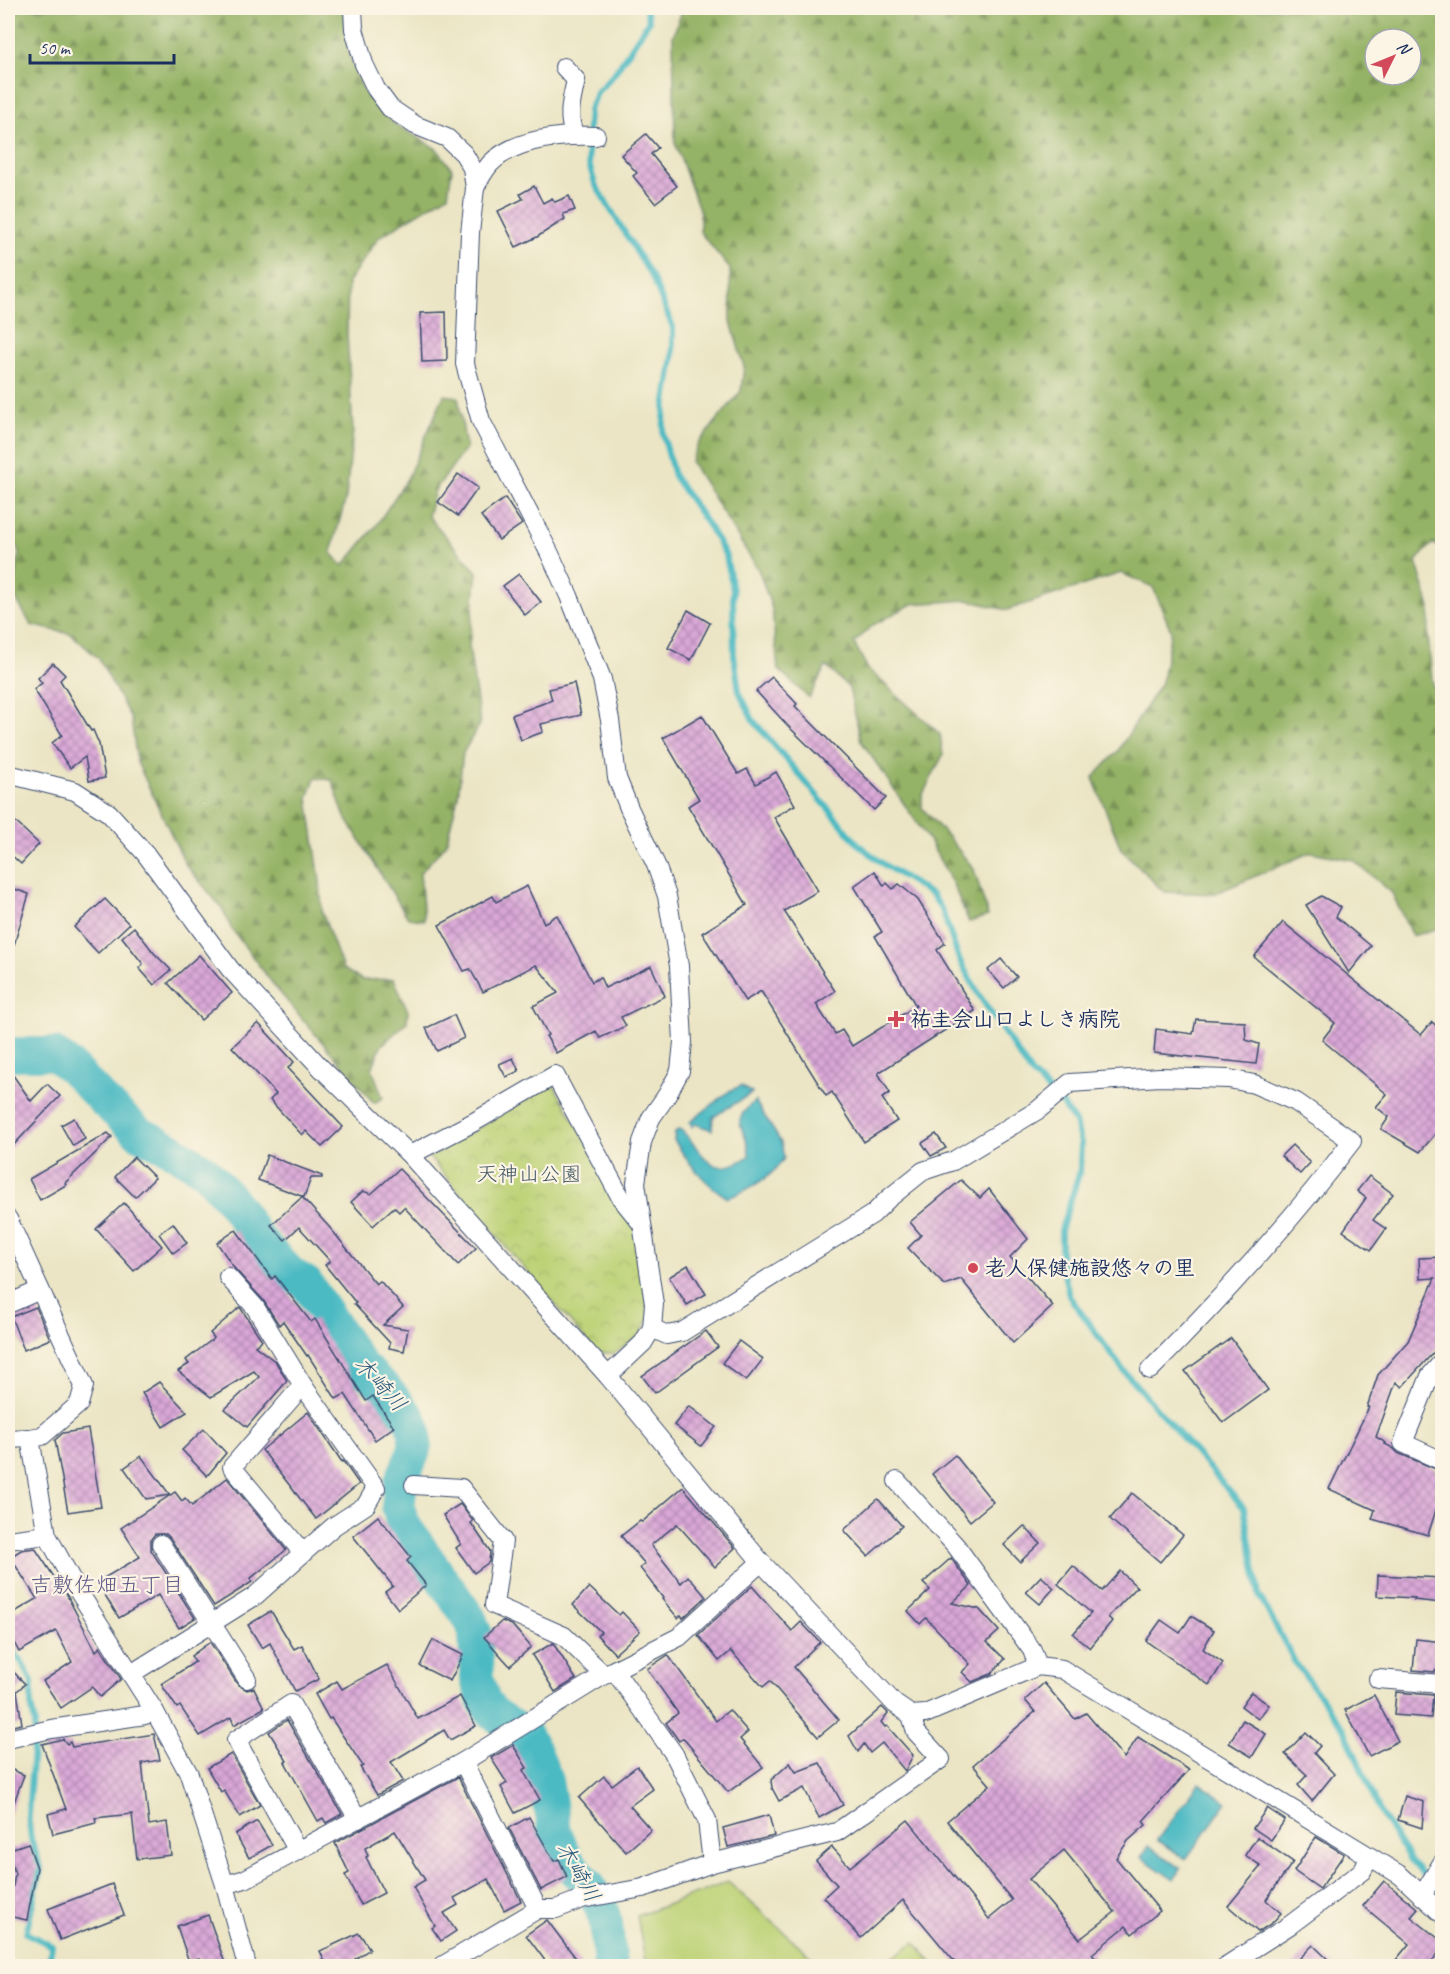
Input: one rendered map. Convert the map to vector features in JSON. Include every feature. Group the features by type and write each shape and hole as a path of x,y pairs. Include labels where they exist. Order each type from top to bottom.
{"street":[{"path":"353,8 354,29 364,64 376,89 390,108 415,124 447,138 464,154 472,168 475,188 465,364 481,421 550,554 602,679 617,778 656,865 667,896 679,966 683,1042 680,1071 651,1118 642,1142 636,1183 654,1304 652,1329 643,1343 608,1376"},
{"path":"354,29 361,20 363,8"},
{"path":"564,67 576,80 570,107 571,128 575,135"},
{"path":"475,188 490,165 506,152 543,139 575,135 596,136"},
{"path":"8,774 75,791 109,813 145,853 243,984 321,1068 410,1155 608,1376 761,1562 895,1704 911,1715 925,1714 1038,1666 1062,1669 1400,1875 1443,1914"},
{"path":"410,1155 555,1076 621,1198 641,1224"},
{"path":"652,1329 667,1335 682,1332 873,1214 923,1171 953,1161 1055,1096 1070,1083 1160,1077 1229,1078 1254,1084 1296,1102 1352,1141 1308,1199 1259,1256 1216,1304 1150,1370"},
{"path":"8,1220 84,1386 79,1404 42,1436 8,1439"},
{"path":"131,1674 255,1596 334,1526 366,1505 376,1488 304,1387 255,1307 228,1277"},
{"path":"8,1305 40,1290"},
{"path":"1443,1362 1430,1376 1403,1443 1443,1461"},
{"path":"303,1554 232,1467 296,1393 304,1387"},
{"path":"30,1438 47,1535 75,1586 155,1712 189,1774 225,1884 247,1966"},
{"path":"897,1480 972,1567 1032,1650 1038,1666"},
{"path":"414,1485 461,1488 502,1541 494,1605 564,1636 609,1673 674,1755 707,1820 712,1863"},
{"path":"8,1540 47,1535"},
{"path":"161,1544 247,1679"},
{"path":"225,1884 245,1879 463,1762 609,1673 679,1637 761,1562"},
{"path":"1378,1679 1443,1684"},
{"path":"298,1851 236,1740 291,1704 358,1819"},
{"path":"8,1739 51,1729 155,1712"},
{"path":"442,1966 538,1909 556,1909 582,1899 642,1888 712,1863 837,1832 941,1759 916,1732 911,1715"},
{"path":"463,1762 538,1909"},
{"path":"1226,1966 1290,1925 1362,1871 1370,1857"},
{"path":"1422,1896 1443,1863"}],"green space":[{"path":"8,8 345,8 348,52 365,93 393,123 437,149 452,169 448,195 379,237 348,282 347,334 353,431 346,497 331,552 343,566 376,526 407,479 444,395 458,397 466,448 435,490 428,516 477,572 469,646 480,723 463,753 458,796 446,844 420,873 424,920 408,918 344,815 332,780 315,778 308,798 322,912 343,969 362,980 394,979 408,1011 407,1022 381,1046 372,1069 383,1098 374,1103 276,988 231,928 222,908 186,865 137,762 131,719 99,659 71,634 31,625 14,595 19,553 8,523"},
{"path":"683,8 1442,8 1442,550 1433,543 1416,561 1430,608 1428,635 1432,680 1442,719 1442,927 1412,936 1392,893 1353,860 1311,852 1214,894 1164,892 1121,849 1093,778 1118,751 1162,681 1171,631 1153,587 1121,573 1007,610 967,600 912,604 873,625 854,643 868,669 940,734 943,755 922,796 922,808 974,869 988,916 969,922 953,884 928,839 861,741 849,688 826,666 809,698 778,669 772,609 759,571 691,462 698,444 741,391 744,367 731,322 730,269 700,232 700,212 675,143 673,36"},
{"name":"天神山公園","path":"553,1084 636,1226 649,1318 640,1335 615,1353 597,1353 429,1157"},
{"path":"728,1882 822,1966 646,1966 637,1916"},
{"path":"915,1942 935,1966 880,1966"}],"water":[{"path":"741,1086 752,1093 713,1117 712,1130 695,1124 692,1127 690,1122 731,1090"},
{"path":"755,1101 781,1142 784,1158 767,1177 728,1198 704,1180 691,1165 674,1140 675,1132 680,1129 702,1155 716,1165 736,1164 749,1156 740,1122 741,1116"},
{"path":"1199,1783 1227,1802 1186,1859 1157,1840"},
{"path":"1148,1846 1181,1868 1174,1880 1141,1857"}],"building":[{"path":"646,134 658,148 651,154 677,186 655,203 633,176 637,173 621,155"},
{"path":"534,186 543,203 552,198 555,202 569,196 575,210 563,214 565,219 516,247 498,211 523,199 520,194"},
{"path":"446,312 447,361 422,362 420,313"},
{"path":"458,474 478,488 458,516 438,502"},
{"path":"505,498 522,524 499,540 481,516"},
{"path":"519,574 541,602 525,615 503,586"},
{"path":"688,610 710,623 691,660 668,648"},
{"path":"53,663 65,675 60,680 91,731 93,730 99,744 105,778 89,781 85,757 70,768 52,743 62,735 34,689 42,683 38,678"},
{"path":"772,677 797,704 795,706 886,798 874,810 787,725 756,691"},
{"path":"574,683 581,715 541,724 543,732 521,740 512,715 552,700 549,689"},
{"path":"702,715 738,774 747,769 756,784 776,772 795,805 774,817 818,891 784,911 835,991 816,1004 835,1034 842,1030 852,1046 916,1006 875,936 882,932 854,886 875,871 884,886 887,883 893,889 899,884 918,900 945,943 937,950 975,1011 878,1073 890,1093 882,1098 897,1121 864,1142 832,1092 826,1096 761,991 745,1001 702,933 747,905 688,806 699,799 663,738"},
{"path":"8,815 39,844 21,864 8,852"},
{"path":"527,886 544,923 557,915 592,982 600,977 605,988 651,966 665,996 621,1017 626,1026 600,1038 596,1031 556,1053 533,1006 558,993 536,965 483,992 470,969 464,971 439,925 493,896 496,902"},
{"path":"8,887 29,894 12,952 8,951"},
{"path":"1321,896 1341,907 1336,917 1371,946 1349,973 1306,905"},
{"path":"105,899 129,924 98,953 74,927"},
{"path":"1283,922 1421,1035 1432,1022 1443,1031 1443,1039 1436,1047 1443,1053 1443,1125 1420,1152 1381,1129 1389,1117 1376,1107 1387,1094 1322,1040 1335,1023 1254,957"},
{"path":"134,927 171,970 154,985 139,968 143,964 122,937"},
{"path":"199,955 232,993 201,1020 168,983"},
{"path":"1001,959 1017,977 1004,988 988,970"},
{"path":"454,1015 464,1038 437,1051 426,1028"},
{"path":"1196,1019 1245,1022 1246,1040 1259,1044 1256,1064 1154,1053 1156,1029 1193,1034"},
{"path":"258,1023 294,1062 288,1068 343,1127 322,1147 306,1131 302,1135 270,1100 276,1094 232,1047"},
{"path":"513,1058 519,1071 506,1077 499,1064"},
{"path":"8,1068 31,1101 47,1084 60,1096 8,1151"},
{"path":"74,1118 85,1139 73,1146 61,1125"},
{"path":"108,1133 112,1137 65,1183 66,1185 40,1200 29,1179"},
{"path":"936,1134 946,1148 931,1156 922,1143"},
{"path":"1292,1145 1310,1163 1300,1174 1281,1156"},
{"path":"267,1155 322,1176 322,1178 311,1178 304,1197 258,1180"},
{"path":"134,1157 155,1178 135,1197 115,1177"},
{"path":"399,1169 476,1248 458,1265 404,1207 399,1212 394,1207 373,1226 351,1202 363,1191 371,1194"},
{"path":"1369,1176 1393,1194 1373,1220 1386,1229 1371,1250 1343,1231 1366,1198 1357,1191"},
{"name":"老人保健施設悠々の里","path":"961,1180 980,1198 989,1189 1028,1239 1010,1257 1053,1306 1013,1343 961,1279 944,1285 908,1248 921,1235 910,1222"},
{"path":"302,1197 376,1284 380,1281 403,1307 383,1325 408,1329 404,1351 389,1348 390,1343 354,1304 356,1303 325,1265 330,1261 299,1227 285,1240 271,1225"},
{"path":"124,1203 162,1246 134,1271 96,1229"},
{"path":"173,1223 187,1243 173,1253 159,1234"},
{"path":"236,1230 272,1279 275,1276 311,1322 315,1319 366,1401 373,1396 394,1427 375,1440 345,1394 336,1399 283,1321 279,1325 263,1300 235,1269 217,1243"},
{"path":"1443,1257 1443,1342 1402,1387 1396,1382 1376,1437 1398,1453 1443,1472 1443,1488 1428,1535 1372,1519 1375,1510 1329,1489 1369,1407 1367,1407 1378,1375 1408,1341 1435,1278 1420,1279 1419,1258"},
{"path":"688,1265 706,1294 687,1305 669,1277"},
{"path":"36,1307 50,1339 24,1350 11,1317"},
{"path":"240,1307 262,1340 255,1346 276,1362 287,1381 247,1427 225,1409 259,1377 254,1371 211,1397 178,1371 189,1364 186,1360 214,1338 210,1333"},
{"path":"706,1331 718,1347 655,1393 642,1376"},
{"path":"1231,1338 1268,1390 1223,1423 1185,1371"},
{"path":"739,1341 763,1359 746,1381 722,1363"},
{"path":"159,1382 187,1412 163,1427 142,1393"},
{"path":"689,1406 716,1427 701,1446 674,1425"},
{"path":"308,1412 359,1484 316,1519 262,1450"},
{"path":"88,1429 101,1507 68,1512 55,1440 63,1433"},
{"path":"204,1429 226,1453 207,1476 182,1450"},
{"path":"955,1455 993,1502 970,1521 932,1474"},
{"path":"141,1456 170,1495 146,1499 124,1468"},
{"path":"227,1478 286,1550 250,1579 252,1582 214,1606 170,1538 166,1534 155,1534 151,1539 151,1550 195,1618 179,1628 158,1595 119,1618 97,1582 140,1557 121,1528 175,1492 182,1501 185,1498 192,1506"},
{"path":"683,1487 735,1548 715,1567 677,1524 651,1545 681,1583 688,1576 706,1597 683,1618 681,1615 678,1618 640,1568 645,1564 621,1536 640,1521 642,1522"},
{"path":"1132,1493 1183,1535 1160,1562 1110,1519"},
{"path":"878,1499 902,1526 868,1556 844,1530"},
{"path":"460,1504 473,1521 471,1523 490,1551 489,1562 474,1573 456,1548 461,1544 443,1515"},
{"path":"378,1516 411,1557 407,1561 426,1585 398,1609 385,1592 393,1586 353,1536"},
{"path":"1024,1526 1040,1543 1020,1562 1004,1545"},
{"path":"35,1548 62,1586 96,1651 100,1647 121,1679 100,1697 92,1687 61,1708 43,1681 72,1662 56,1631 19,1652 8,1631 8,1616 37,1599 10,1557 21,1550"},
{"path":"951,1558 971,1586 952,1603 979,1609 999,1631 987,1642 1005,1659 991,1674 972,1682 962,1672 970,1664 926,1618 920,1624 908,1611 930,1590 923,1583"},
{"path":"1073,1566 1102,1591 1120,1571 1137,1587 1108,1617 1112,1621 1090,1648 1073,1634 1091,1613 1058,1584"},
{"path":"1378,1575 1443,1578 1442,1603 1414,1600 1415,1598 1377,1596"},
{"path":"1041,1576 1054,1588 1040,1604 1026,1592"},
{"path":"752,1586 792,1631 801,1622 820,1642 794,1667 839,1720 818,1737 770,1681 763,1687 731,1651 719,1661 698,1635"},
{"path":"589,1587 619,1615 622,1612 640,1631 615,1654 597,1635 601,1632 573,1605"},
{"path":"271,1611 294,1649 302,1645 319,1679 295,1691 270,1643 262,1648 248,1625"},
{"path":"1191,1616 1214,1630 1203,1649 1223,1663 1209,1685 1146,1641 1161,1620 1180,1633"},
{"path":"502,1621 512,1625 531,1647 510,1666 484,1637"},
{"path":"1416,1639 1443,1642 1443,1671 1413,1670"},
{"path":"433,1640 463,1655 450,1681 420,1666"},
{"path":"210,1642 238,1685 247,1690 254,1688 264,1708 234,1725 231,1717 200,1736 180,1706 177,1708 161,1684 195,1662 191,1656"},
{"path":"553,1643 576,1679 555,1692 532,1655"},
{"path":"668,1655 716,1721 729,1710 748,1732 740,1739 763,1767 728,1792 683,1738 679,1741 666,1723 678,1713 647,1669"},
{"path":"387,1665 418,1719 460,1696 476,1726 450,1740 444,1730 391,1762 403,1781 377,1795 360,1767 363,1766 331,1718 329,1719 315,1694 337,1681 342,1689"},
{"path":"8,1666 25,1684 17,1691 22,1724 8,1727"},
{"path":"1044,1683 1075,1719 1086,1713 1124,1758 1138,1737 1189,1770 1143,1821 1146,1825 1128,1841 1116,1858 1160,1911 1132,1934 1126,1926 1092,1954 1101,1966 958,1966 903,1900 861,1938 824,1897 837,1885 816,1861 832,1847 850,1867 908,1820 989,1919 1012,1900 947,1821 990,1785 973,1765 1035,1712 1025,1700","holes":["1064,1850 1115,1912 1080,1939 1029,1879"]},
{"path":"1251,1692 1269,1705 1258,1719 1241,1706"},
{"path":"1396,1692 1433,1695 1431,1718 1394,1715"},
{"path":"1374,1695 1398,1741 1369,1756 1345,1710"},
{"path":"882,1707 888,1713 881,1722 913,1755 905,1771 882,1743 870,1753 864,1744 858,1752 849,1736"},
{"path":"287,1720 342,1814 326,1823 323,1818 318,1821 269,1732"},
{"path":"1243,1720 1266,1734 1252,1757 1229,1743"},
{"path":"1306,1732 1320,1746 1314,1753 1334,1774 1312,1801 1298,1785 1307,1775 1285,1754"},
{"path":"154,1734 160,1760 142,1763 149,1825 167,1822 171,1855 137,1859 132,1814 95,1818 96,1823 53,1834 48,1814 66,1809 42,1744 63,1739 67,1744 70,1742 72,1747"},
{"path":"513,1745 527,1768 523,1770 540,1800 515,1813 501,1787 507,1783 491,1758"},
{"path":"231,1754 260,1805 240,1817 224,1790 221,1792 207,1768"},
{"path":"790,1763 796,1772 820,1763 843,1805 819,1818 804,1788 779,1801 772,1788 771,1780"},
{"path":"637,1766 653,1789 630,1806 651,1830 626,1852 579,1798 604,1776 612,1785"},
{"path":"8,1768 24,1775 9,1816 8,1815"},
{"path":"458,1777 521,1901 504,1910 488,1879 454,1898 458,1905 444,1913 456,1931 441,1941 432,1928 435,1926 413,1887 425,1880 395,1831 365,1848 368,1856 366,1857 384,1893 361,1905 345,1875 349,1873 335,1843"},
{"path":"1405,1796 1424,1802 1422,1828 1398,1820"},
{"path":"1267,1808 1285,1820 1271,1840 1253,1828"},
{"path":"769,1815 774,1836 728,1847 723,1828"},
{"path":"529,1817 554,1861 559,1859 567,1877 541,1890 509,1828"},
{"path":"257,1821 272,1845 249,1858 235,1834"},
{"path":"1257,1837 1293,1862 1266,1900 1281,1913 1272,1923 1258,1932 1228,1906 1261,1866 1245,1855"},
{"path":"1316,1837 1344,1854 1320,1889 1294,1871"},
{"path":"28,1843 37,1868 27,1920 8,1916 15,1874 8,1850"},
{"path":"1384,1881 1418,1909 1411,1917 1443,1942 1443,1948 1428,1966 1391,1966 1409,1944 1363,1906"},
{"path":"112,1884 124,1915 60,1940 48,1909"},
{"path":"208,1915 226,1966 201,1966 199,1958 189,1962 177,1926"},
{"path":"547,1920 582,1966 549,1966 526,1935"},
{"path":"359,1933 370,1949 355,1959 358,1966 327,1966 320,1951"},
{"path":"1313,1945 1335,1966 1292,1966"}],"waterway":[{"path":"646,8 649,21 614,74 597,92 589,110 587,144 589,164 595,184 652,277 673,327 673,357 663,434 674,476 710,528 726,556 733,590 734,655 739,691 753,720 859,845 883,864 932,895 942,910 959,959 979,995 1031,1073 1063,1105 1075,1122 1081,1143 1080,1171 1061,1230 1061,1260 1069,1296 1123,1370 1244,1508 1259,1595 1295,1662 1344,1729 1382,1816 1410,1860 1442,1895"},
{"name":"木崎川","path":"8,1054 54,1054 71,1067 139,1133 169,1148 205,1171 233,1202 257,1238 291,1274 306,1283 361,1366 385,1388 409,1417 415,1432 415,1448 401,1482 398,1507 403,1524 470,1619 475,1632 477,1680 485,1703 494,1714 524,1734 536,1754 546,1781 555,1832 567,1861 588,1884 601,1908 606,1923 610,1966"},
{"path":"8,1646 21,1661 32,1681 31,1705 35,1724 28,1815 31,1839 41,1868 26,1933 52,1946 50,1955 53,1966"}],"place":[{"name":"祐圭会山口よしき病院","path":"896,1019"},
{"name":"老人保健施設悠々の里","path":"973,1268"}],"district":[{"name":"吉敷佐畑五丁目","path":"107,1585"}]}
